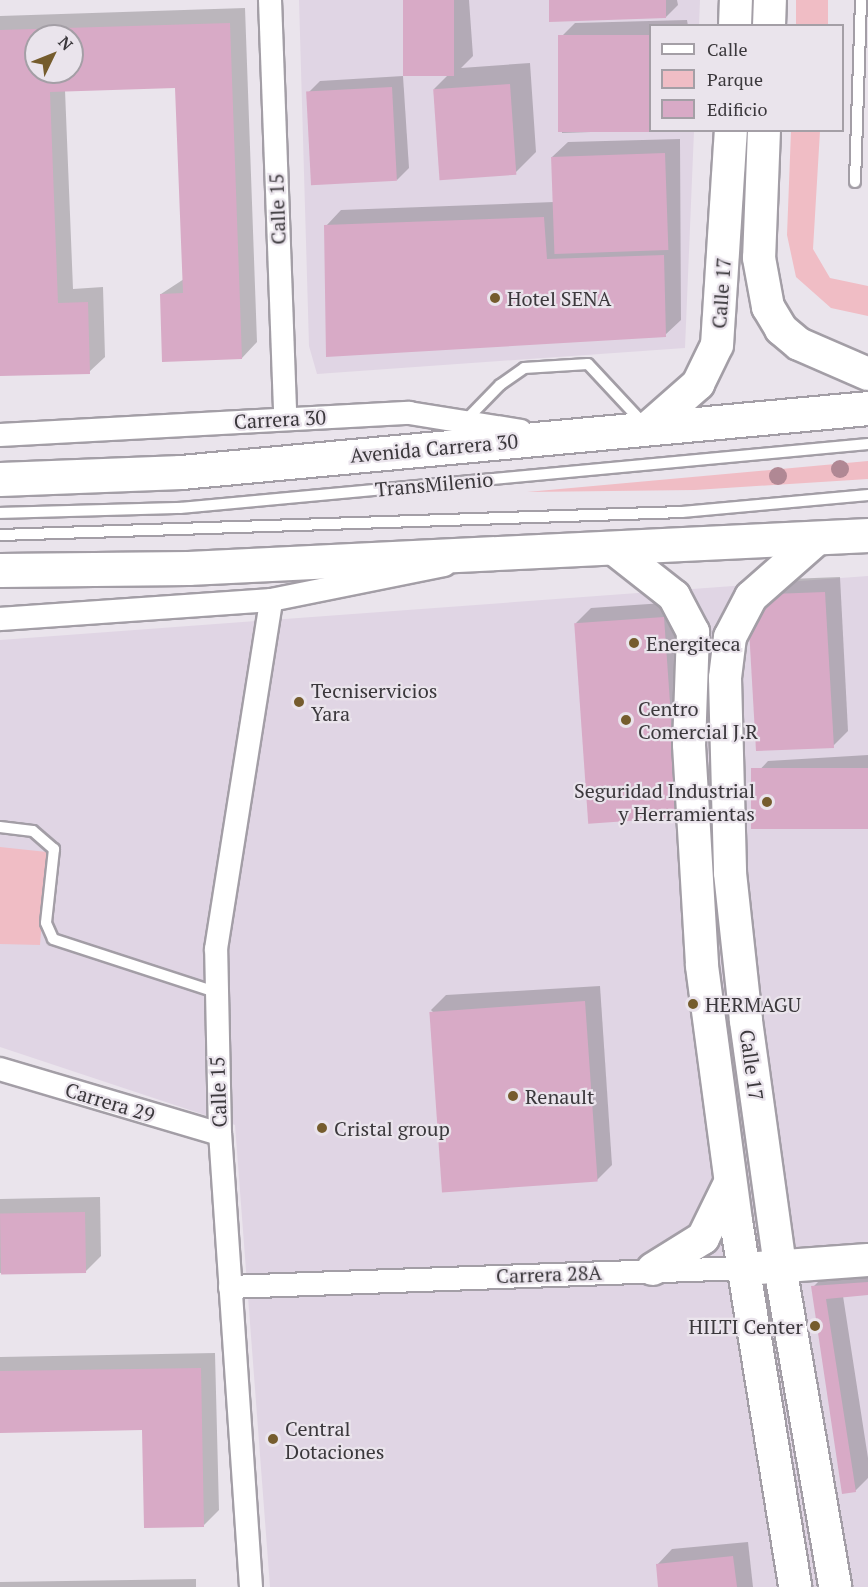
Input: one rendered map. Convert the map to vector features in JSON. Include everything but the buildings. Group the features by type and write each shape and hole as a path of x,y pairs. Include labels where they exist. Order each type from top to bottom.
{"highway":[{"name":"Avenida Carrera 30","path":"0,479 182,472 457,434 558,436 868,408"},
{"path":"0,570 188,568 868,535"}],"street":[{"name":"Calle 15","path":"270,0 285,418"},
{"path":"735,0 735,24"},
{"path":"769,24 770,0"},
{"name":"Calle 17","path":"648,428 698,384 717,345 731,132"},
{"name":"Calle 17","path":"764,132 759,258 768,307 781,329 799,344 868,374"},
{"name":"Carrera 30","path":"0,435 409,413 457,434"},
{"name":"Calle 17","path":"818,538 751,597 726,657 730,873 780,1267 835,1587"},
{"name":"Calle 17","path":"613,548 674,596 693,632 689,745 695,898 730,1181 795,1587"},
{"path":"1,619 271,600 406,576 482,554"},
{"name":"Calle 15","path":"251,1587 220,1134 215,992 216,949 271,600"},
{"name":"Carrera 29","path":"0,1069 220,1134"},
{"path":"653,1269 703,1238 730,1181"},
{"name":"Carrera 28A","path":"230,1287 653,1269 780,1267 868,1260"}],"lane":[{"path":"855,182 861,0"},
{"path":"457,434 500,385 524,368 588,364 648,428"},
{"path":"810,413 868,415"},
{"name":"TransMilenio","path":"0,513 180,508 868,444"},
{"name":"TransMilenio","path":"0,535 181,526 682,512 868,495"},
{"path":"818,538 868,528"},
{"path":"0,827 33,831 54,849 46,923 53,939 215,992"}],"shaded area":[{"path":"299,0 700,0 699,24 649,24 649,132 694,132 685,348 317,374 309,346"},
{"path":"868,576 868,1587 270,1587 235,1125 0,1047 0,640"}],"green space":[{"path":"796,0 828,0 828,24 796,24"},
{"path":"791,132 820,132 813,249 830,278 868,286 868,316 831,308 796,277 787,235"},
{"path":"868,461 868,479 695,490 527,492"},
{"path":"0,847 47,852 40,945 0,944"}],"place":[{"name":"Hotel SENA","path":"495,298"},
{"name":"Energiteca","path":"634,643"},
{"name":"Tecniservicios Yara","path":"299,702"},
{"name":"Centro Comercial J.R","path":"626,720"},
{"name":"Seguridad Industrial y Herramientas","path":"767,802"},
{"name":"HERMAGU","path":"693,1004"},
{"name":"Renault","path":"513,1096"},
{"name":"Cristal group","path":"322,1128"},
{"name":"HILTI Center","path":"815,1326"},
{"name":"Central Dotaciones","path":"273,1439"}]}
